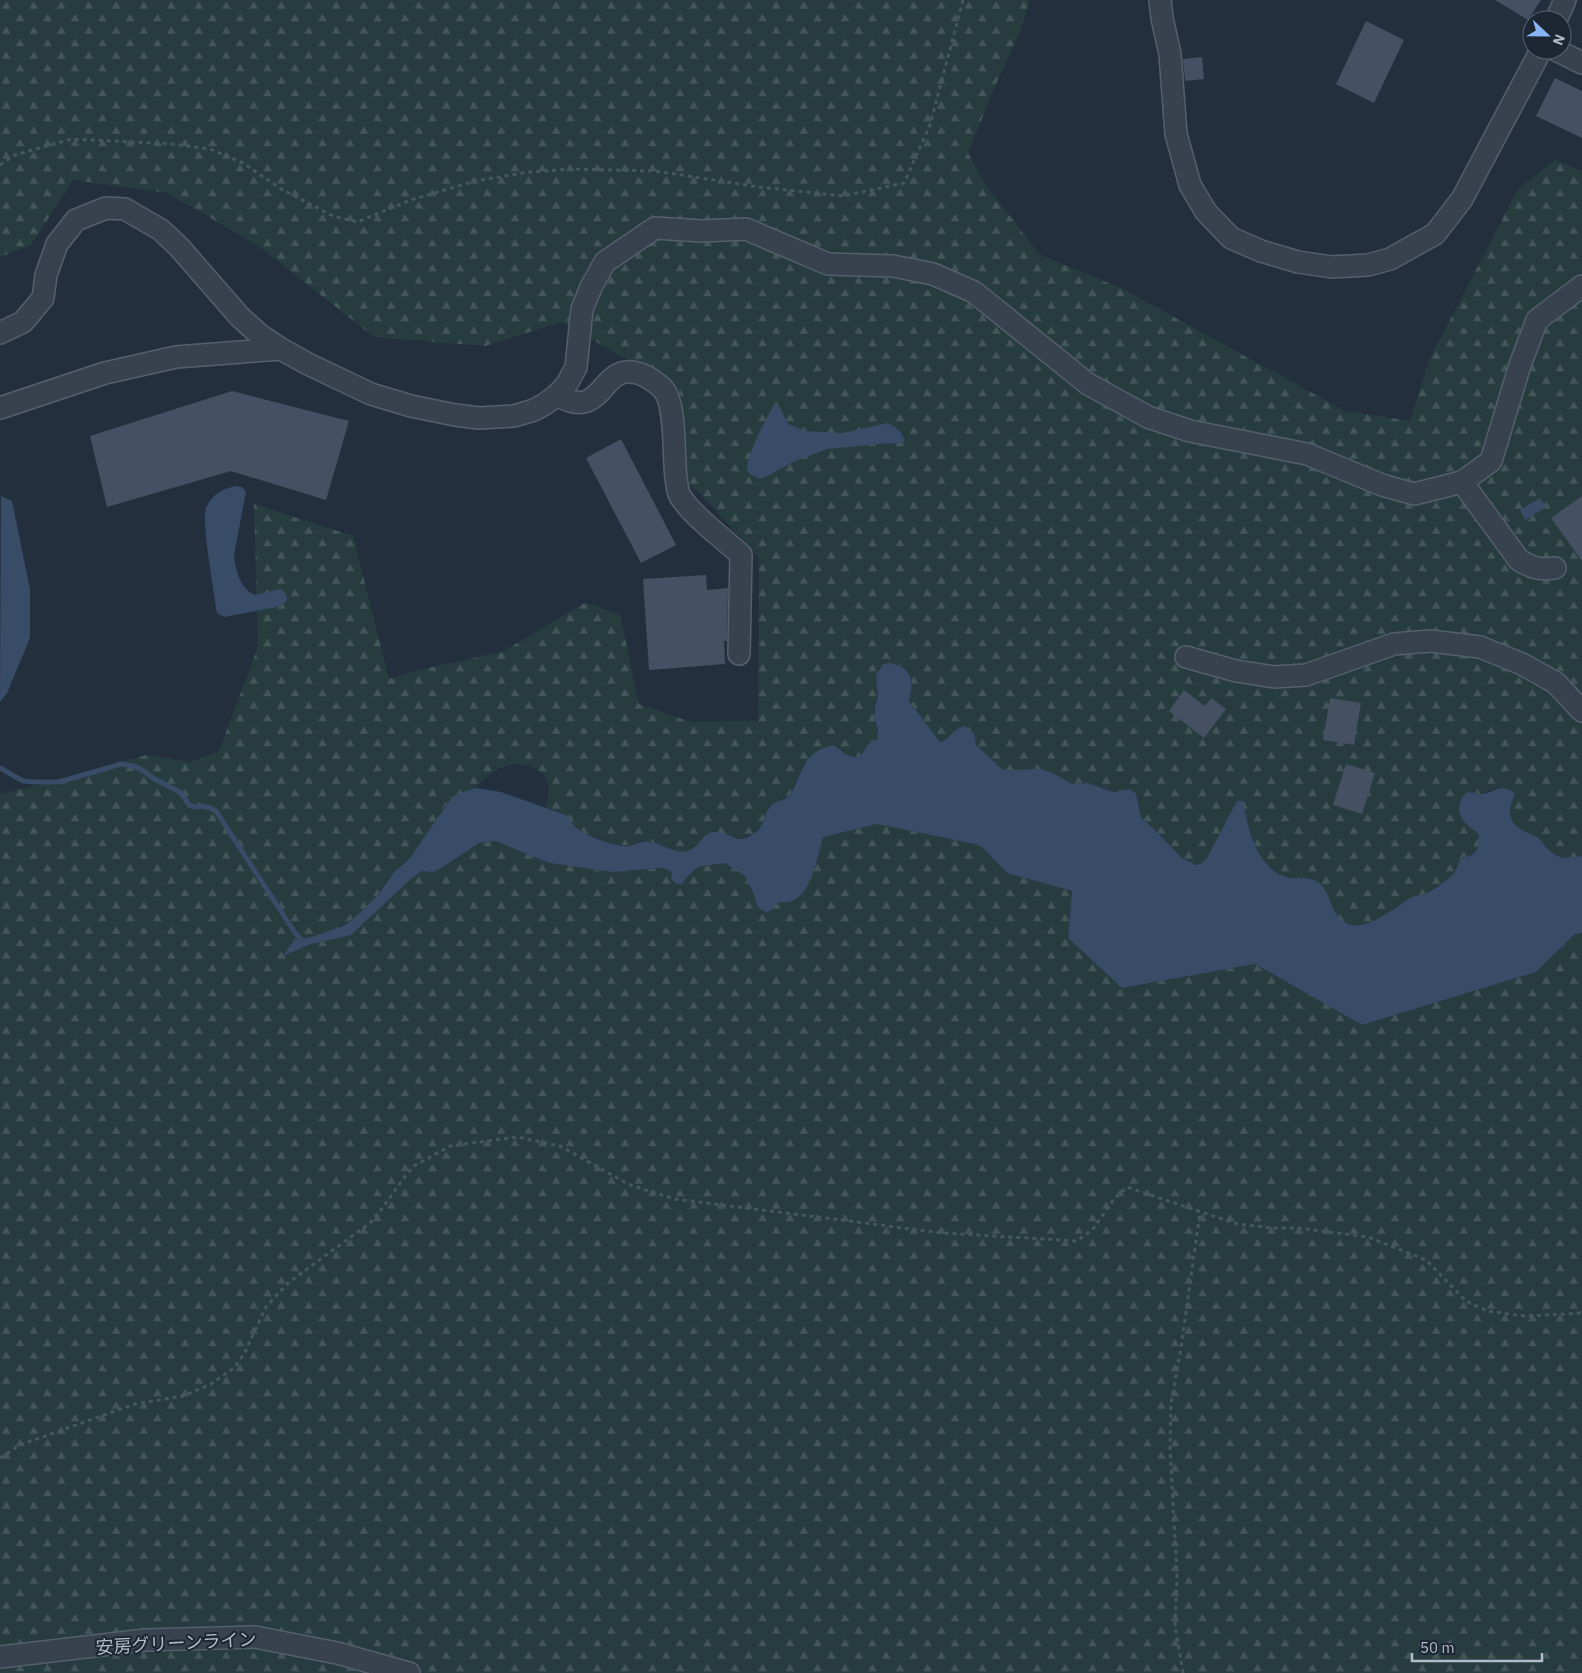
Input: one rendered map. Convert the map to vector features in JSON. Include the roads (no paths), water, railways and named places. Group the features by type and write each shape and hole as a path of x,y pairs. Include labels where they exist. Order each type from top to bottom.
{"street":[{"path":"1160,0 1170,54 1176,134 1190,185 1206,212 1231,238 1261,252 1298,262 1332,266 1368,265 1390,259 1435,234 1462,199 1536,60"},
{"path":"0,333 24,322 43,298 46,275 57,244 76,220 106,208 126,208 161,230 240,317 260,335 280,349 371,394 411,406 479,418 514,416 534,410 557,394 567,384 576,367 582,309 591,287 605,262 655,228 702,231 746,228 828,264 893,266 934,274 966,288 974,292 1088,384 1148,417 1190,431 1307,454 1382,485 1414,494 1462,482 1491,461 1520,365 1537,320 1582,286"},
{"path":"0,408 105,374 176,357 280,349"},
{"path":"557,394 568,401 580,403 595,397 613,377 627,371 641,373 664,389 672,414 674,465 679,495 695,514 741,555 739,654"},
{"path":"1462,482 1520,560 1540,570 1555,568"},
{"path":"1186,657 1236,671 1274,677 1306,675 1394,644 1430,641 1480,647 1522,664 1556,683 1582,711"},
{"name":"安房グリーンライン","path":"0,1657 146,1640 255,1637 337,1653 408,1673"}],"water":[{"path":"775,405 779,406 788,424 806,431 843,433 887,423 898,429 904,440 902,444 890,443 827,449 793,462 760,479 749,473 747,464 767,417"},
{"path":"236,486 242,487 246,492 234,555 239,578 246,588 255,595 280,589 286,593 287,600 282,606 224,617 217,613 216,608 206,540 205,515 208,503 214,496"},
{"path":"1,496 12,501 30,589 30,638 7,693 0,702"},
{"path":"1540,498 1546,507 1525,520 1520,510"},
{"path":"889,663 903,668 910,676 909,701 940,742 964,726 974,733 976,745 1002,769 1041,769 1053,773 1072,784 1088,783 1115,792 1129,789 1136,793 1141,818 1182,858 1196,865 1202,863 1207,858 1237,801 1243,801 1255,845 1267,865 1286,877 1316,881 1325,890 1333,909 1340,919 1353,925 1361,925 1379,918 1410,898 1425,894 1443,883 1456,871 1461,858 1470,856 1477,850 1478,834 1465,823 1459,811 1464,795 1467,792 1479,794 1501,788 1510,790 1515,794 1510,811 1515,825 1538,838 1552,853 1560,857 1573,858 1582,856 1582,933 1576,933 1536,972 1362,1025 1255,964 1122,988 1068,938 1072,891 1007,873 980,845 877,824 823,837 813,873 805,890 799,897 792,901 780,902 767,913 757,906 745,876 725,863 698,867 682,884 677,884 671,879 672,872 663,868 612,872 550,863 496,841 479,843 440,869 432,872 422,871 413,877 351,935 311,944 283,956 294,940 326,932 343,926 352,920 378,895 394,872 410,858 452,797 476,788 501,792 566,815 576,828 582,832 609,843 628,846 647,842 682,852 695,847 706,835 714,832 721,832 735,838 744,839 759,829 771,806 790,795 809,758 818,750 834,745 845,754 855,758 862,754 868,744 877,739 878,730 874,717 878,697 876,675 883,664"}],"waterway":[{"path":"0,768 23,781 59,782 121,764 134,766 181,793 189,805 202,806 216,811 295,933 301,940 307,941"}]}
